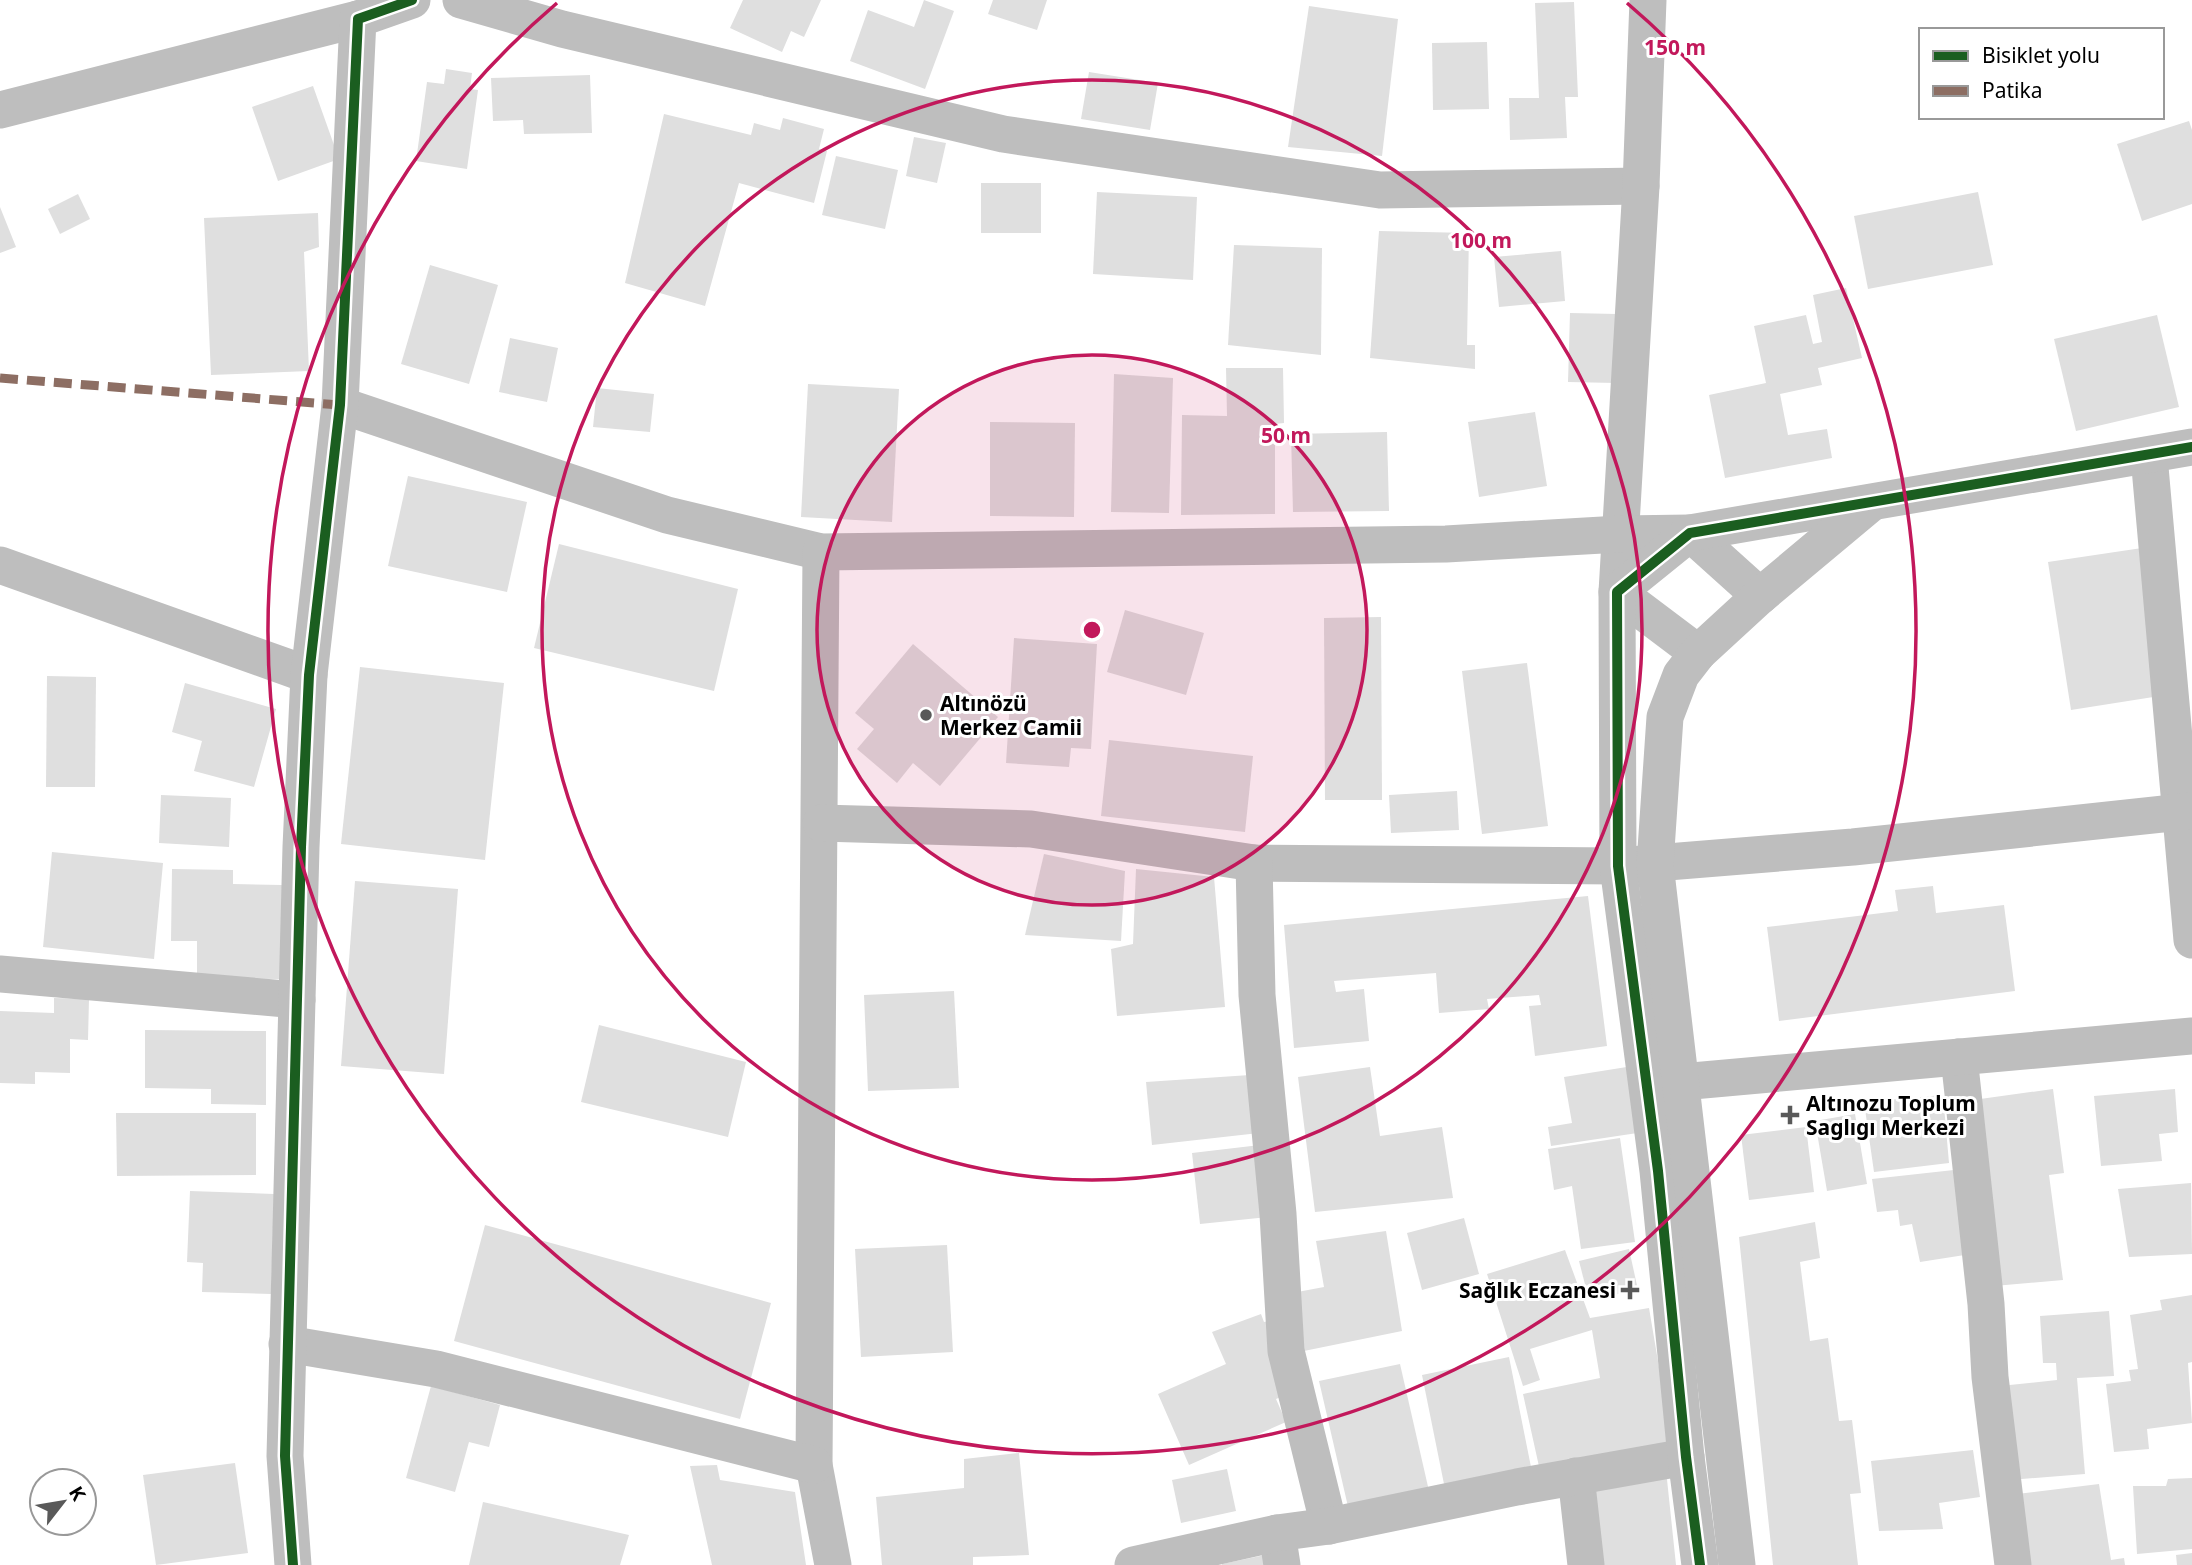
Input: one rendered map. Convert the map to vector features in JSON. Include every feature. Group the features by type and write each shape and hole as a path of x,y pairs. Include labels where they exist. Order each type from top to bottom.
{"street":[{"path":"0,110 358,19 412,0"},
{"path":"461,0 523,8 1003,134 1380,190 1641,186"},
{"path":"1647,0 1641,186 1617,592 1618,866 1658,1171 1686,1457 1700,1565"},
{"path":"293,1565 285,1456 286,1344 309,675 340,405 358,19"},
{"path":"340,405 667,515 821,552 1446,544 1620,534 1690,533 2192,447"},
{"path":"2149,456 2186,812 2192,940"},
{"path":"1737,1565 1655,864 1665,717 1681,675 1698,653 1760,596 1870,503"},
{"path":"1617,592 1690,533"},
{"path":"1690,533 1760,596"},
{"path":"821,552 814,1465 833,1565"},
{"path":"0,565 309,675"},
{"path":"1617,592 1698,653"},
{"path":"821,823 1031,829 1254,863 1618,866 2186,812"},
{"path":"1254,863 1257,995 1278,1214 1286,1351 1329,1526"},
{"path":"0,974 297,1000"},
{"path":"1681,1082 2192,1036"},
{"path":"1959,1057 1992,1390 2013,1565"},
{"path":"286,1344 436,1369 814,1465"},
{"path":"1133,1565 1279,1549 1329,1526 1576,1476 1686,1457"},
{"path":"1576,1476 1587,1565"}],"building":[{"path":"743,0 821,0 804,37 791,31 782,52 730,28"},
{"path":"924,0 954,11 925,89 850,61 868,10 914,27"},
{"path":"993,0 1047,0 1037,30 988,14"},
{"path":"1574,2 1578,97 1565,97 1567,138 1510,140 1509,98 1539,98 1535,3"},
{"path":"1309,6 1398,19 1382,156 1288,147"},
{"path":"1487,42 1489,109 1433,110 1432,43"},
{"path":"446,69 472,73 470,89 478,90 467,169 416,161 427,82 444,84"},
{"path":"1089,72 1158,83 1150,130 1081,119"},
{"path":"590,75 592,133 524,134 523,120 493,121 491,78"},
{"path":"313,86 339,159 278,181 252,107"},
{"path":"664,114 751,135 754,123 780,130 783,118 824,129 819,149 827,151 814,203 739,183 705,306 625,283"},
{"path":"2189,121 2192,130 2192,204 2142,221 2117,144"},
{"path":"914,137 946,143 937,183 906,176"},
{"path":"836,156 898,170 885,229 822,215"},
{"path":"981,183 1041,183 1041,233 981,233"},
{"path":"1097,192 1197,197 1193,280 1093,274"},
{"path":"1978,192 1993,265 1868,289 1854,216"},
{"path":"78,194 90,219 60,234 48,209"},
{"path":"0,207 16,247 0,253"},
{"path":"318,213 319,247 304,252 309,371 211,375 204,218"},
{"path":"1379,231 1469,233 1467,345 1475,345 1475,369 1370,358"},
{"path":"1234,245 1322,248 1321,355 1228,345"},
{"path":"1561,251 1565,301 1499,307 1494,257"},
{"path":"430,265 498,285 469,384 401,364"},
{"path":"1846,288 1862,358 1818,368 1822,385 1780,394 1788,435 1827,429 1832,458 1725,478 1709,395 1766,383 1754,326 1806,315 1813,344 1822,342 1813,295"},
{"path":"1570,313 1617,314 1616,383 1568,382"},
{"path":"2157,315 2179,407 2076,431 2054,339"},
{"path":"510,338 558,348 547,402 499,392"},
{"path":"1226,368 1283,368 1284,423 1275,424 1275,514 1181,515 1182,415 1227,416"},
{"path":"1114,374 1173,378 1169,513 1111,512"},
{"path":"808,384 899,389 892,522 801,517"},
{"path":"597,388 654,394 650,432 593,427"},
{"path":"1535,412 1547,486 1479,497 1468,422"},
{"path":"990,422 1075,423 1074,517 990,516"},
{"path":"1387,432 1389,511 1293,512 1291,434"},
{"path":"408,476 527,502 507,592 388,566"},
{"path":"559,544 738,589 714,691 534,648"},
{"path":"2142,548 2166,695 2071,710 2048,562"},
{"path":"1125,610 1204,633 1186,695 1107,672"},
{"path":"1381,617 1382,800 1325,800 1324,618"},
{"path":"1014,638 1097,644 1091,749 1071,748 1069,767 1006,763"},
{"name":"Altınözü Merkez Camii","path":"913,644 998,717 940,786 913,763 897,783 857,749 874,729 855,713"},
{"path":"1527,663 1548,826 1482,834 1462,671"},
{"path":"360,667 504,683 485,860 341,844"},
{"path":"47,676 96,677 95,787 46,787"},
{"path":"185,683 276,709 254,787 194,771 202,741 172,732"},
{"path":"1109,740 1253,756 1245,832 1101,816"},
{"path":"1457,791 1459,830 1391,833 1389,795"},
{"path":"161,795 231,798 229,847 159,843"},
{"path":"52,852 163,863 154,959 43,947"},
{"path":"1044,854 1125,871 1121,941 1025,935"},
{"path":"172,869 233,870 233,884 282,885 281,979 197,978 197,941 171,941"},
{"path":"1136,869 1214,877 1225,1007 1117,1016 1111,949 1133,944"},
{"path":"355,881 458,889 444,1074 341,1066"},
{"path":"1933,886 1936,913 2004,905 2015,991 1779,1021 1767,927 1898,911 1895,890"},
{"path":"1588,896 1607,1046 1535,1056 1529,1006 1541,1005 1539,995 1487,999 1489,1009 1439,1013 1436,973 1334,981 1336,992 1364,989 1369,1041 1294,1048 1284,925"},
{"path":"954,991 959,1088 868,1091 864,995"},
{"path":"54,998 89,999 88,1040 70,1039 70,1073 35,1072 35,1084 0,1083 0,1011 54,1013"},
{"path":"599,1025 746,1062 728,1137 581,1102"},
{"path":"145,1030 266,1031 266,1105 211,1104 211,1089 145,1088"},
{"path":"1633,1066 1644,1132 1551,1146 1548,1127 1572,1123 1564,1077"},
{"path":"1370,1067 1380,1136 1442,1127 1453,1198 1315,1212 1298,1077"},
{"path":"1250,1075 1259,1133 1152,1145 1146,1082"},
{"path":"2053,1089 2064,1173 2049,1175 2063,1280 1994,1286 1973,1100"},
{"path":"2175,1089 2178,1132 2159,1134 2162,1161 2101,1166 2094,1096"},
{"path":"1943,1095 1949,1163 1874,1172 1864,1102"},
{"path":"116,1113 256,1113 256,1175 117,1176"},
{"path":"1855,1114 1867,1184 1827,1191 1815,1121"},
{"path":"1806,1127 1814,1192 1749,1200 1741,1135"},
{"path":"1620,1138 1635,1242 1581,1249 1572,1186 1554,1190 1548,1149"},
{"path":"1260,1145 1268,1217 1200,1224 1192,1153"},
{"path":"1963,1169 1971,1254 1920,1262 1912,1224 1900,1226 1898,1210 1877,1212 1872,1179"},
{"path":"2191,1183 2192,1254 2129,1257 2118,1189"},
{"path":"190,1191 274,1194 271,1294 202,1292 203,1263 187,1262"},
{"path":"1464,1218 1479,1274 1422,1290 1407,1233"},
{"path":"1815,1222 1820,1258 1800,1262 1810,1341 1828,1338 1839,1421 1852,1420 1861,1493 1850,1494 1858,1565 1773,1565 1739,1237"},
{"path":"485,1225 771,1303 740,1419 454,1341"},
{"path":"1386,1231 1402,1331 1299,1352 1292,1293 1324,1287 1316,1241"},
{"path":"947,1245 953,1352 861,1357 855,1249"},
{"path":"1629,1249 1638,1290 1589,1300 1579,1261"},
{"path":"1565,1250 1590,1318 1649,1308 1672,1444 1540,1471 1523,1394 1600,1378 1592,1330 1530,1349 1540,1380 1523,1386 1487,1274"},
{"path":"2192,1295 2192,1362 2188,1363 2192,1423 2147,1429 2149,1449 2114,1452 2106,1384 2131,1381 2129,1370 2138,1369 2130,1315 2162,1310 2160,1300"},
{"path":"2109,1311 2114,1376 2077,1378 2085,1474 2009,1480 2000,1386 2057,1380 2056,1363 2043,1363 2040,1316"},
{"path":"1261,1314 1264,1322 1269,1321 1288,1394 1276,1399 1286,1422 1189,1465 1158,1394 1226,1364 1212,1332"},
{"path":"1509,1357 1531,1467 1444,1484 1422,1375"},
{"path":"1400,1364 1429,1491 1349,1511 1319,1381"},
{"path":"431,1386 500,1405 489,1447 469,1442 455,1492 406,1478"},
{"path":"1973,1450 1980,1497 1939,1503 1943,1529 1879,1531 1871,1461"},
{"path":"1019,1453 1029,1555 973,1557 973,1565 882,1565 876,1497 964,1488 964,1459"},
{"path":"235,1463 248,1553 156,1565 143,1475"},
{"path":"717,1465 720,1480 795,1492 806,1565 712,1565 690,1466"},
{"path":"1227,1469 1236,1511 1181,1523 1172,1480"},
{"path":"1666,1470 1676,1565 1603,1565 1591,1484"},
{"path":"2192,1478 2192,1549 2137,1554 2133,1486 2166,1486 2168,1479"},
{"path":"2099,1484 2111,1560 2124,1558 2125,1565 2031,1565 2017,1494"},
{"path":"483,1502 629,1535 620,1565 469,1565"},
{"path":"2192,1553 2192,1565 2177,1565 2176,1555"},
{"path":"1265,1555 1267,1565 1222,1565 1222,1564"}],"marked path":[{"path":"0,378 340,405"}],"cycle path":[{"path":"293,1565 285,1456 301,847 309,675 340,405 358,19 412,0"},
{"path":"1700,1565 1686,1457 1658,1171 1618,866 1617,592 1690,533 2192,447"}],"place":[{"name":"Altınözü Merkez Camii","path":"926,715"},
{"name":"Altınozu Toplum Saglıgı Merkezi","path":"1790,1115"},
{"name":"Sağlık Eczanesi","path":"1630,1290"}]}
